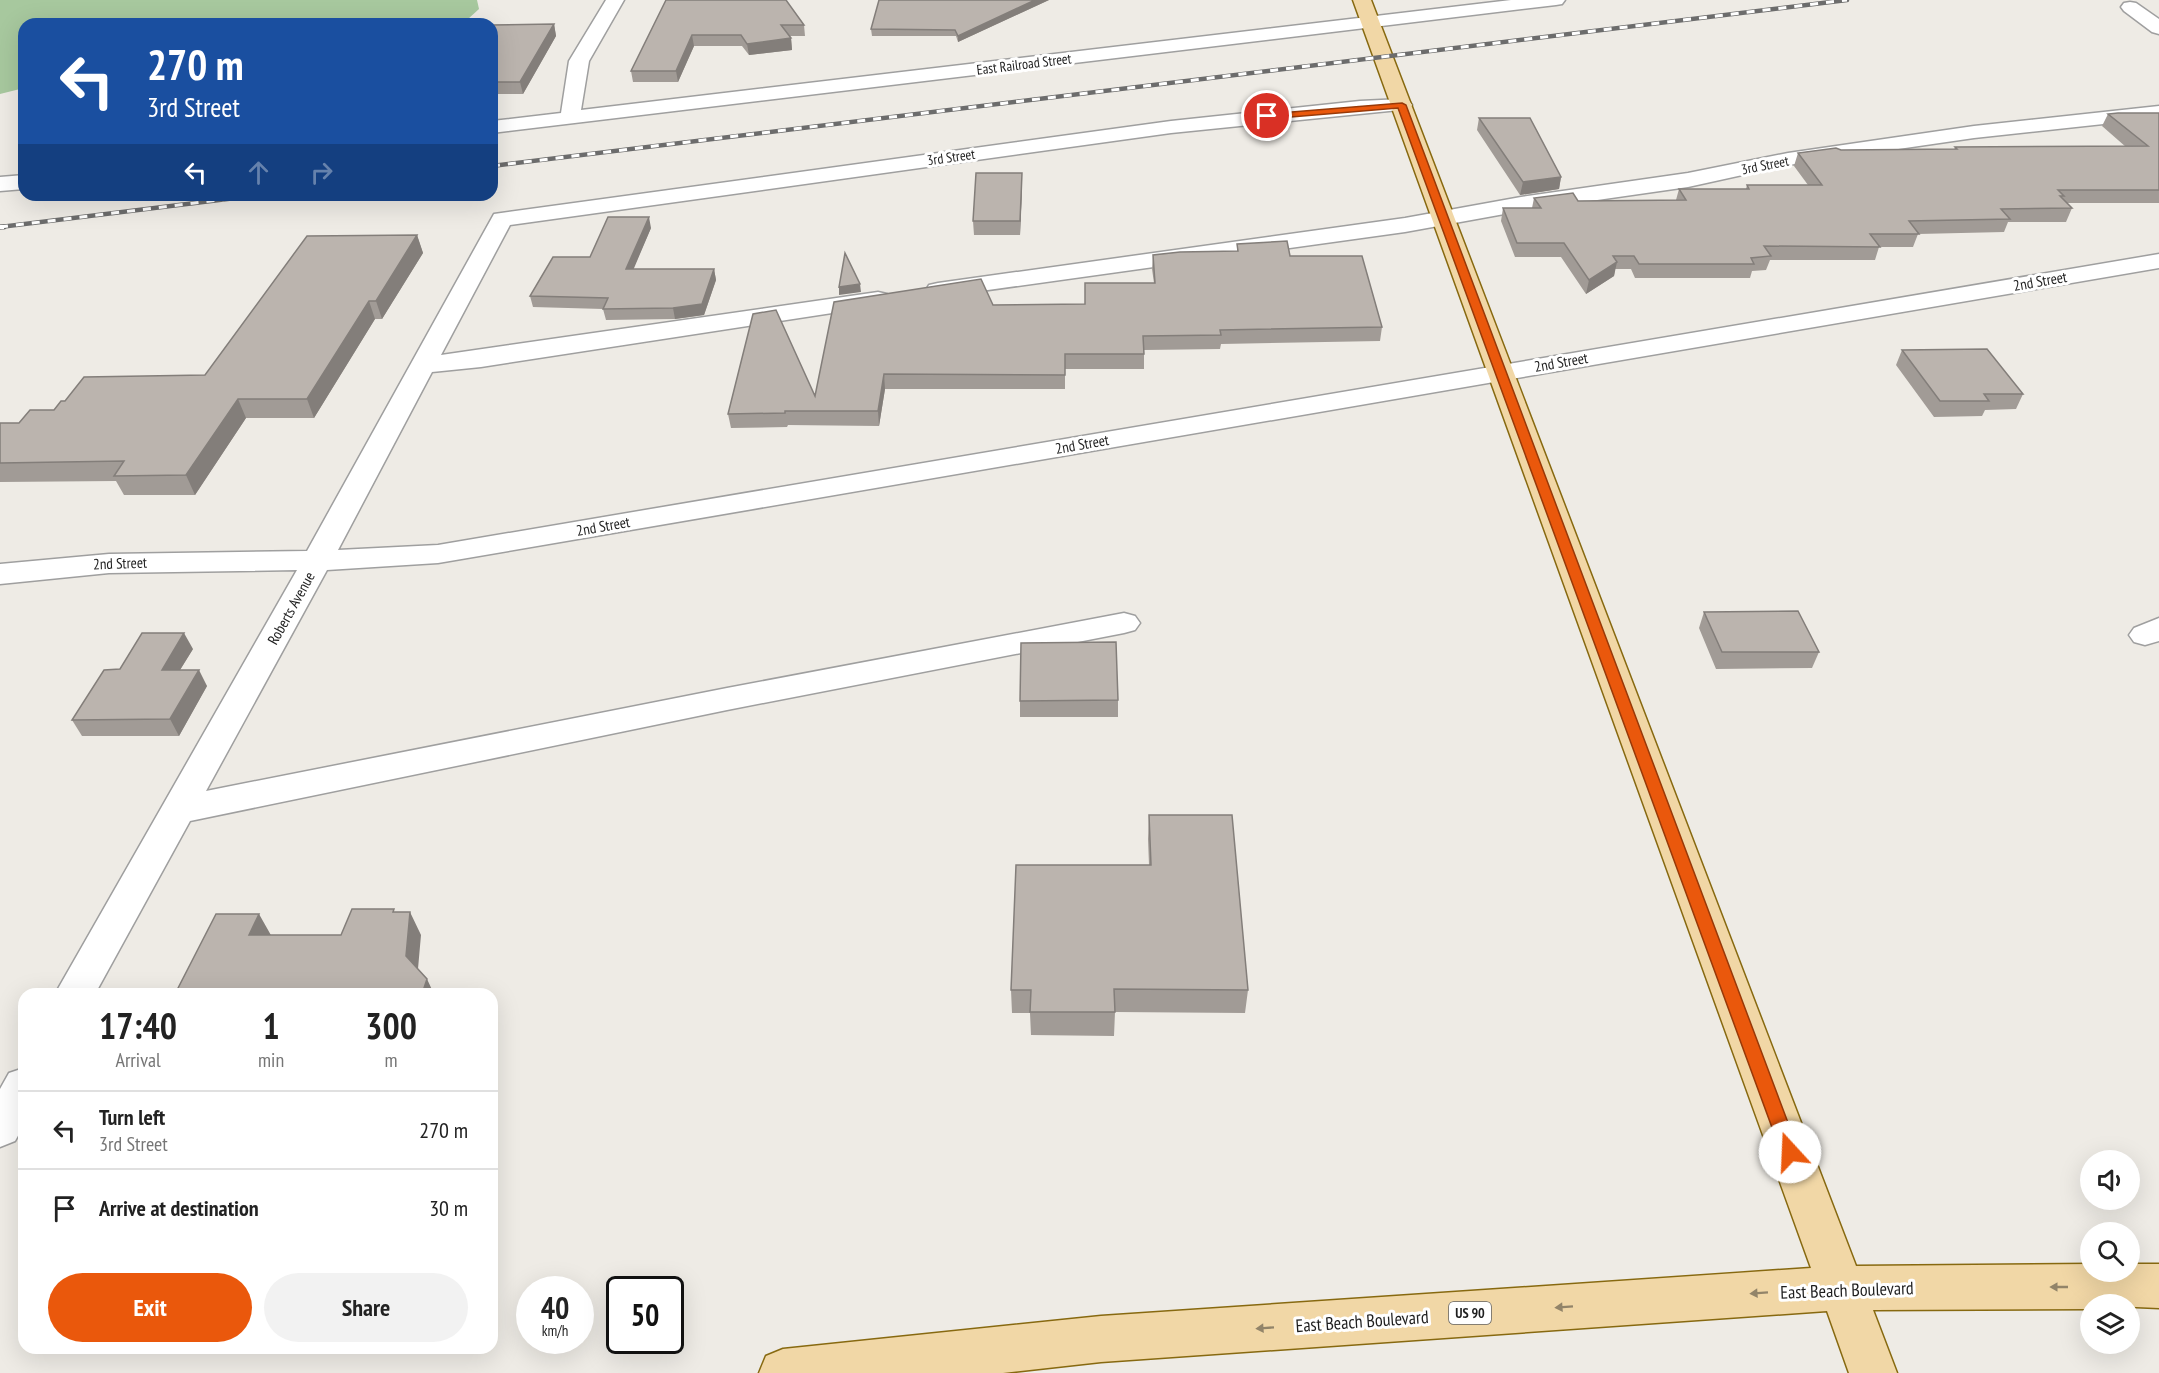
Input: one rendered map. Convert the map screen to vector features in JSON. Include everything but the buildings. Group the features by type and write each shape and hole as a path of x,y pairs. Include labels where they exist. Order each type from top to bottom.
{"main road":[{"path":"1366,11 1873,1373"},
{"name":"East Beach Boulevard","path":"783,1373 1101,1339 1841,1288 2159,1286"}],"street":[{"path":"570,117 579,61 615,0"},
{"name":"East Railroad Street","path":"498,126 1366,11 1556,0"},
{"path":"2130,7 2159,28"},
{"name":"3rd Street","path":"502,219 1171,127 1360,107 1402,105"},
{"name":"3rd Street","path":"422,365 481,359 1443,218 1688,180 1823,154 1974,132 2159,112"},
{"path":"0,184 18,182"},
{"name":"Roberts Avenue","path":"78,988 317,561 502,219"},
{"name":"2nd Street","path":"0,574 120,562 386,559 491,546 2159,261"},
{"path":"179,810 727,699 1124,623"},
{"path":"0,1128 18,1096"}],"green space":[{"path":"0,0 477,0 479,9 469,18 18,18 18,90 0,94"}],"railway":[{"path":"498,165 1847,0"},
{"path":"4,227 0,227 211,201"}],"route":[{"path":"1267,116 1402,105 1790,1152"}]}
